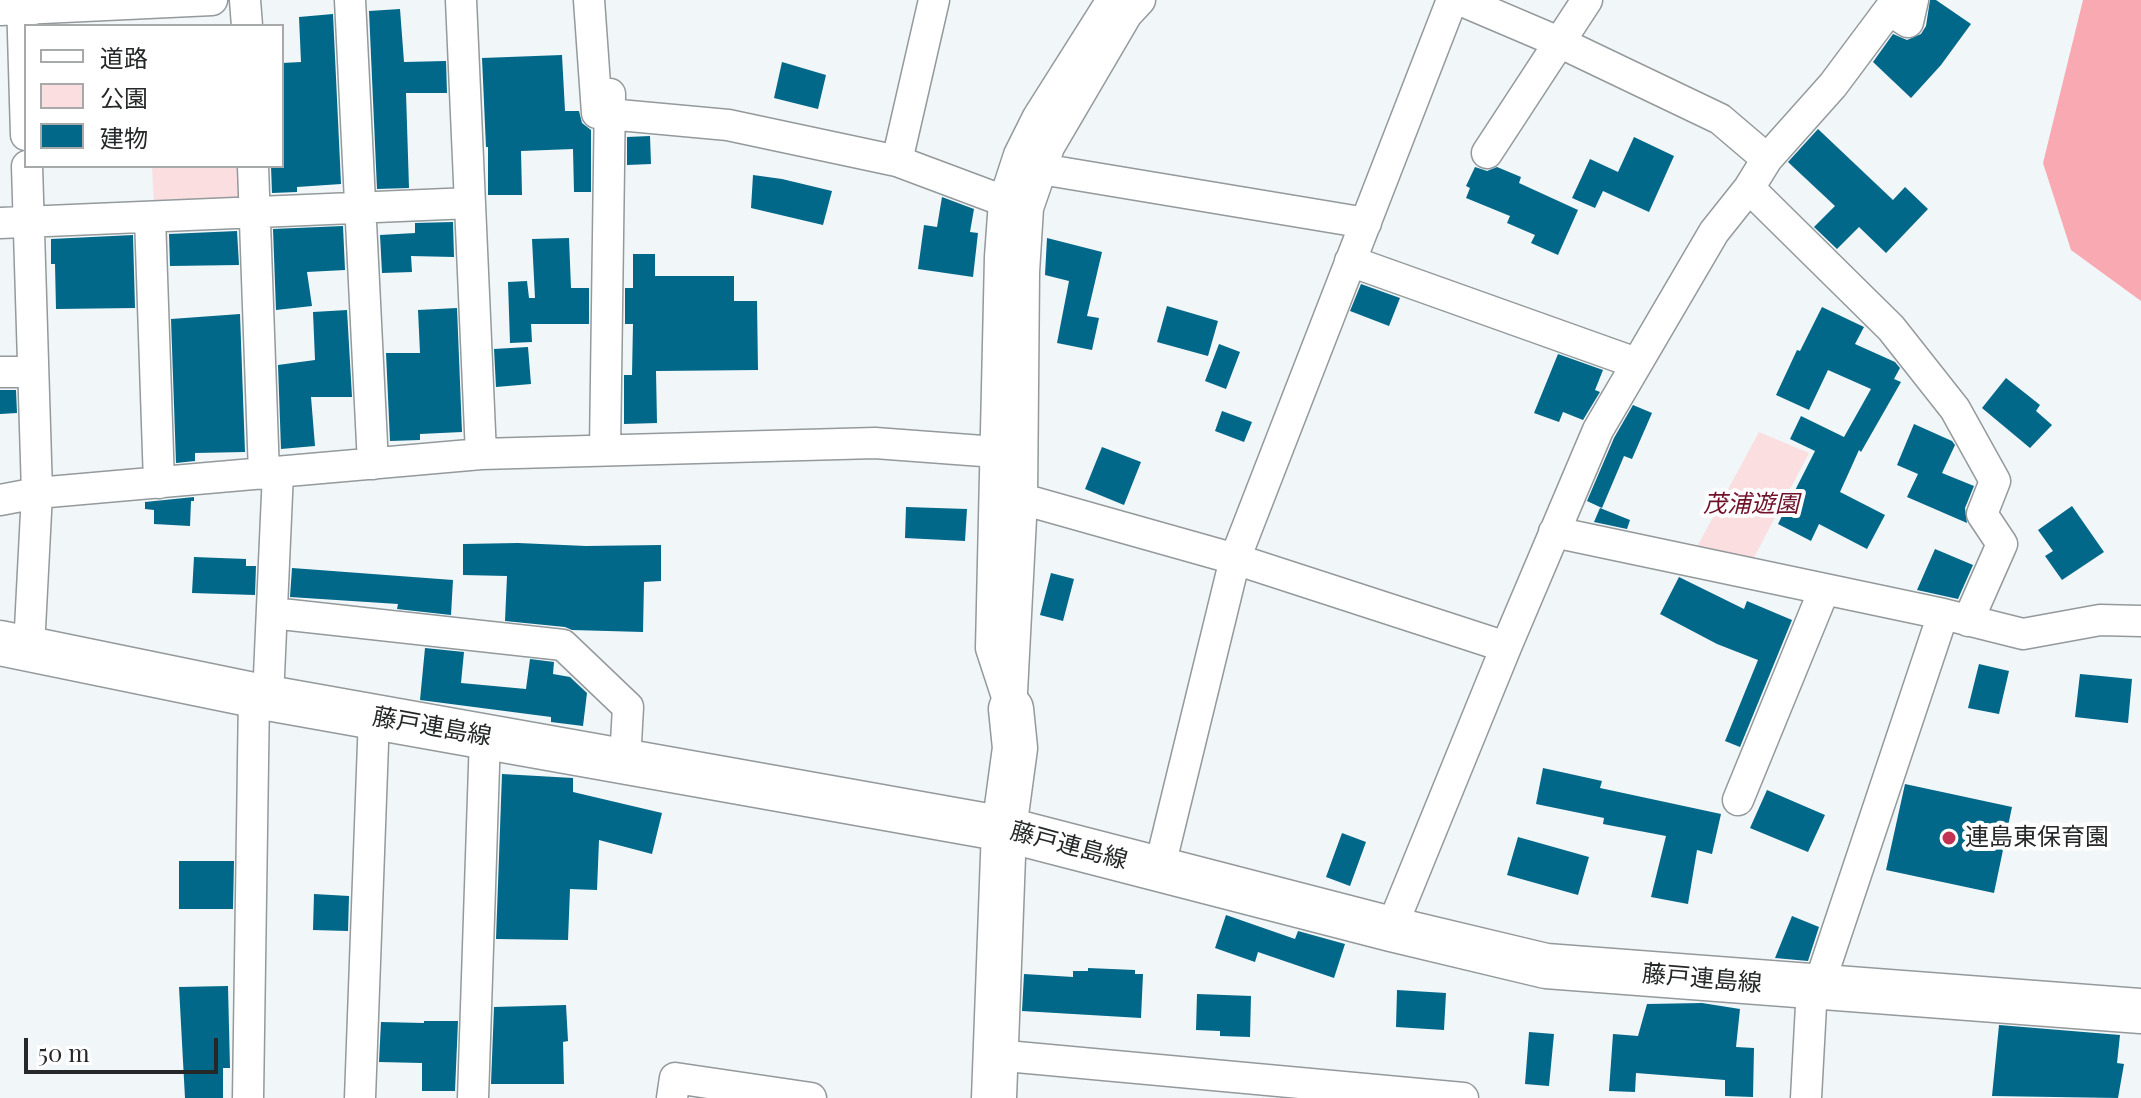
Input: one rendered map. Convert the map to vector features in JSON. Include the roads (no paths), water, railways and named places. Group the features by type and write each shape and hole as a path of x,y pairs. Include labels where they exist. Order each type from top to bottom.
{"main road":[{"name":"藤戸連島線","path":"14,646 261,697 1004,829 1546,966 2141,1011"},
{"path":"994,1098 1004,829 1015,748 1011,709"}],"street":[{"path":"24,112 15,6 212,0"},
{"path":"245,0 247,24"},
{"path":"350,0 373,464"},
{"path":"461,0 481,454"},
{"path":"589,0 597,113 728,125 897,161 1024,181 1366,223"},
{"path":"605,450 612,0"},
{"path":"897,161 934,0"},
{"path":"1011,709 1009,475 1028,208 1019,155 1038,117 1112,0"},
{"path":"1024,181 1056,134 1127,14 1140,0"},
{"path":"1159,870 1235,559 1452,0"},
{"path":"1460,0 1561,43 1720,119 1767,159"},
{"path":"1487,153 1587,0"},
{"path":"1391,929 1598,430 1714,232 1749,188 1767,159 1833,85 1889,10 1908,22 1913,0"},
{"path":"14,646 37,493 33,372 14,223 27,168"},
{"path":"248,1098 261,697 272,613 271,473 253,168"},
{"path":"1749,188 1891,328 1955,409 1995,481 1982,514 2002,544 1956,618 1815,988 1806,1098"},
{"path":"14,223 470,203"},
{"path":"150,217 159,483"},
{"path":"1350,261 1636,363"},
{"path":"0,372 33,372"},
{"path":"0,500 37,493 481,454 875,443 1009,475 1235,559 1506,647"},
{"path":"1554,532 2023,634 2100,620 2141,621"},
{"path":"1738,800 1824,590"},
{"path":"272,613 563,645 628,707 625,761"},
{"path":"360,1098 374,716"},
{"path":"473,1098 485,736"},
{"path":"995,1055 1463,1098"},
{"path":"672,1098 675,1078 811,1098"}],"place":[{"name":"連島東保育園","path":"1949,838"}],"park label":[{"name":"茂浦遊園","path":"1751,505"}]}
